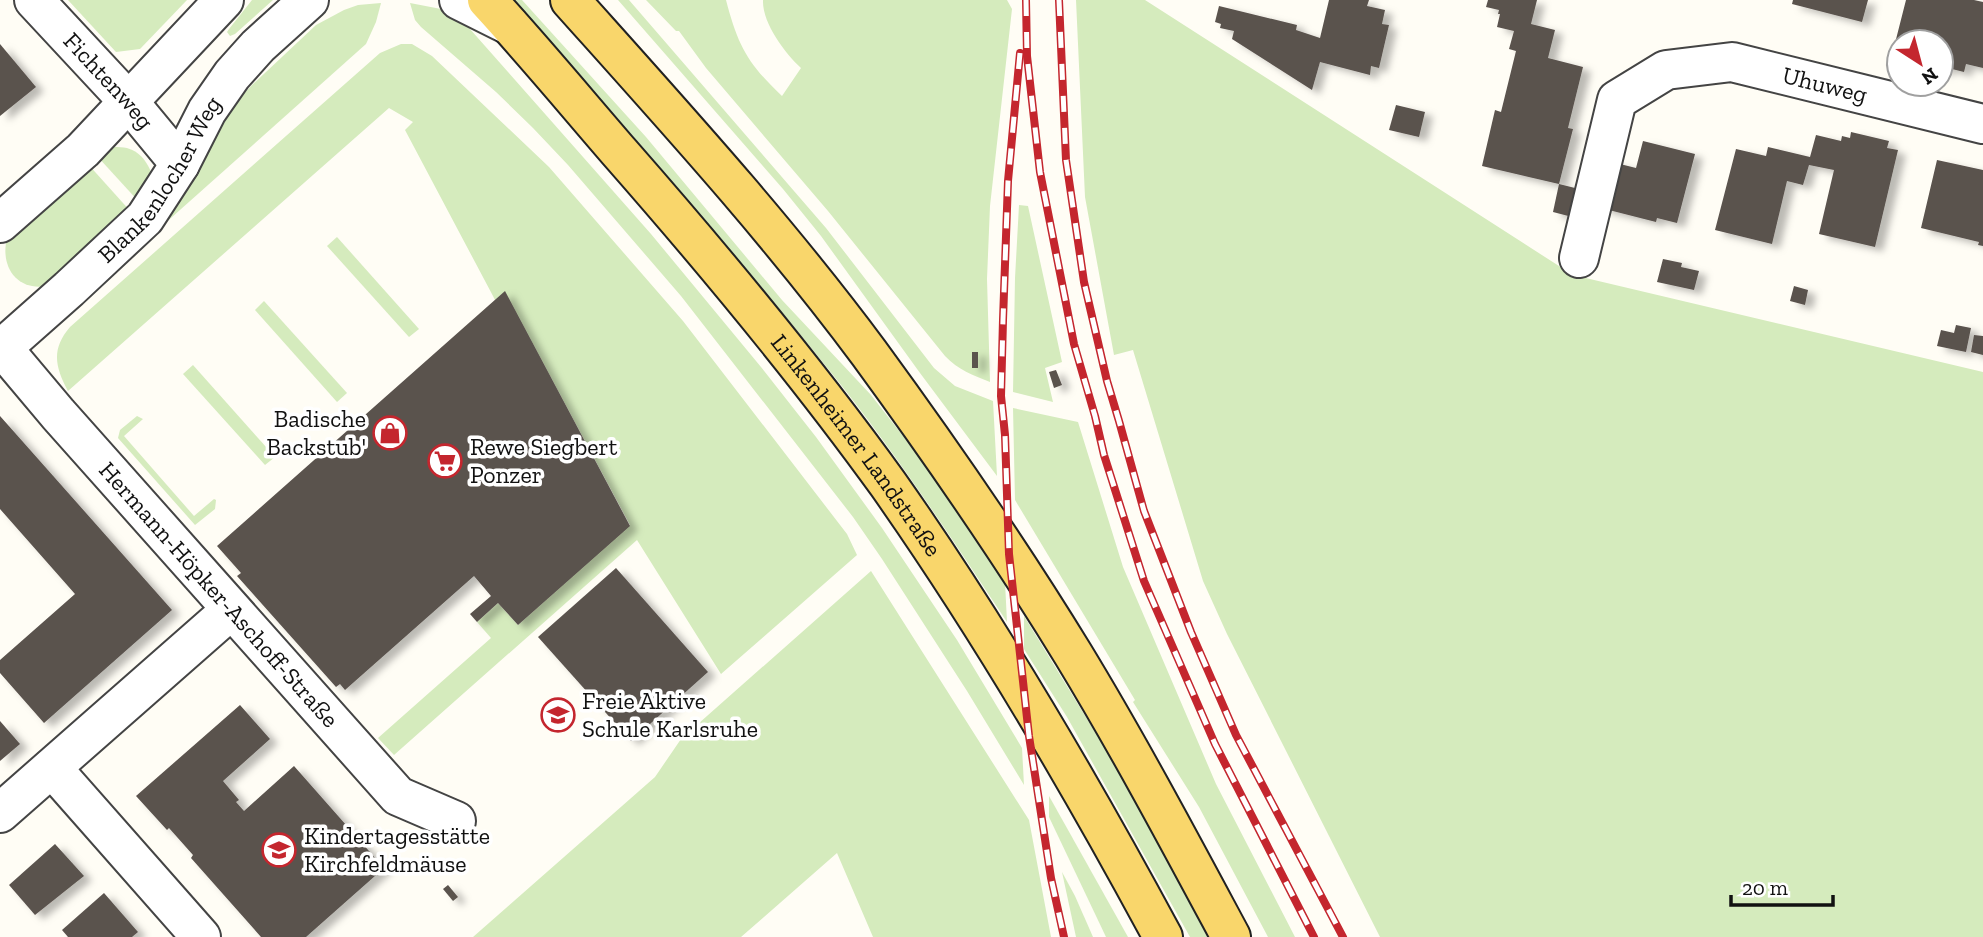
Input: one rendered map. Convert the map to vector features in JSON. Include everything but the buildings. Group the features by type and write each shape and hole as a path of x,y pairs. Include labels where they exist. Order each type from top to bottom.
{"main road":[{"path":"577,5 731,182 842,318 902,399 1009,554 1072,653 1231,937"},
{"name":"Linkenheimer Landstraße","path":"498,12 692,235 816,389 888,485 1023,688 1163,937"}],"street":[{"name":"Fichtenweg","path":"34,0 128,101 180,164"},
{"path":"0,223 83,150 224,0"},
{"name":"Blankenlocher Weg","path":"1,347 69,289 145,218 180,164 207,110 238,68 309,0"},
{"path":"278,29 331,0"},
{"path":"459,0 498,12"},
{"name":"Uhuweg","path":"1579,258 1617,100 1666,70 1731,62 1983,124"},
{"name":"Hermann-Höpker-Aschoff-Straße","path":"1,347 398,796 456,821"},
{"path":"0,813 231,610"},
{"path":"52,768 201,937"}],"green space":[{"path":"68,0 187,0 140,49 116,52"},
{"path":"252,0 273,0 230,36 227,32"},
{"path":"509,0 522,0 646,137 782,300 871,395 936,480 1005,582 1007,622 899,462 829,370 712,229"},
{"path":"618,0 629,0 826,228 934,368 955,386 993,401 997,476 821,236"},
{"path":"646,0 726,0 735,30 746,53 782,96 801,68 770,28 763,0 1007,0 1012,9 990,206 987,279 990,382 960,369 945,356 828,211 706,68 679,31"},
{"path":"1076,0 1145,0 1573,275 1983,372 1983,937 1380,937 1227,634 1203,581 1133,350 1114,355 1085,197"},
{"path":"381,3 366,44 162,226 235,103 252,85 316,25 358,5"},
{"path":"410,3 441,9 462,20 651,234 816,437 882,528 957,640 1022,748 1024,785 967,691 853,517 681,296 533,128 421,27 415,20"},
{"path":"401,44 412,44 432,56 549,167 683,321 847,534 857,555 721,674 637,540 394,755 378,738 491,638 477,622 498,603 518,625 630,525 505,292 495,300 405,130 413,122 389,108 68,391 60,374 57,358 60,343 70,327 380,53"},
{"path":"115,147 134,151 146,162 152,174 140,203 97,156"},
{"path":"87,163 132,213 47,286 27,285 8,267 5,248 7,238"},
{"path":"1019,205 1028,206 1062,362 1045,368 1053,402 1013,392"},
{"path":"337,237 419,329 409,337 327,246"},
{"path":"264,301 347,393 337,402 255,310"},
{"path":"193,365 275,457 265,465 183,374"},
{"path":"1013,408 1078,422 1123,567 1216,784 1295,937 1268,937 1199,807 1133,702 1135,700 1015,500"},
{"path":"137,416 143,419 124,436 194,516 216,500 215,509 195,525 118,438 120,430"},
{"path":"871,571 1029,820 1051,937 873,937 837,853 741,937 473,937 655,777 681,739"},
{"path":"1024,616 1133,794 1212,937 1190,937 1067,717 1024,649"},
{"path":"1049,796 1128,937 1106,937 1049,817"},
{"path":"1062,872 1075,896 1093,937 1076,937"}],"railway":[{"path":"1026,0 1027,56 1040,172 1074,344 1104,455 1144,581 1215,744 1314,937"},
{"path":"1059,0 1066,160 1084,282 1107,381 1144,511 1191,632 1236,735 1343,937"},
{"path":"1020,53 1008,181 1001,396 1009,554 1029,736 1051,878 1064,937"}],"place":[{"name":"Badische Backstub'","path":"390,433"},
{"name":"Rewe Siegbert Ponzer","path":"445,461"},
{"name":"Freie Aktive Schule Karlsruhe","path":"558,715"},
{"name":"Kindertagesstätte Kirchfeldmäuse","path":"279,850"}]}
